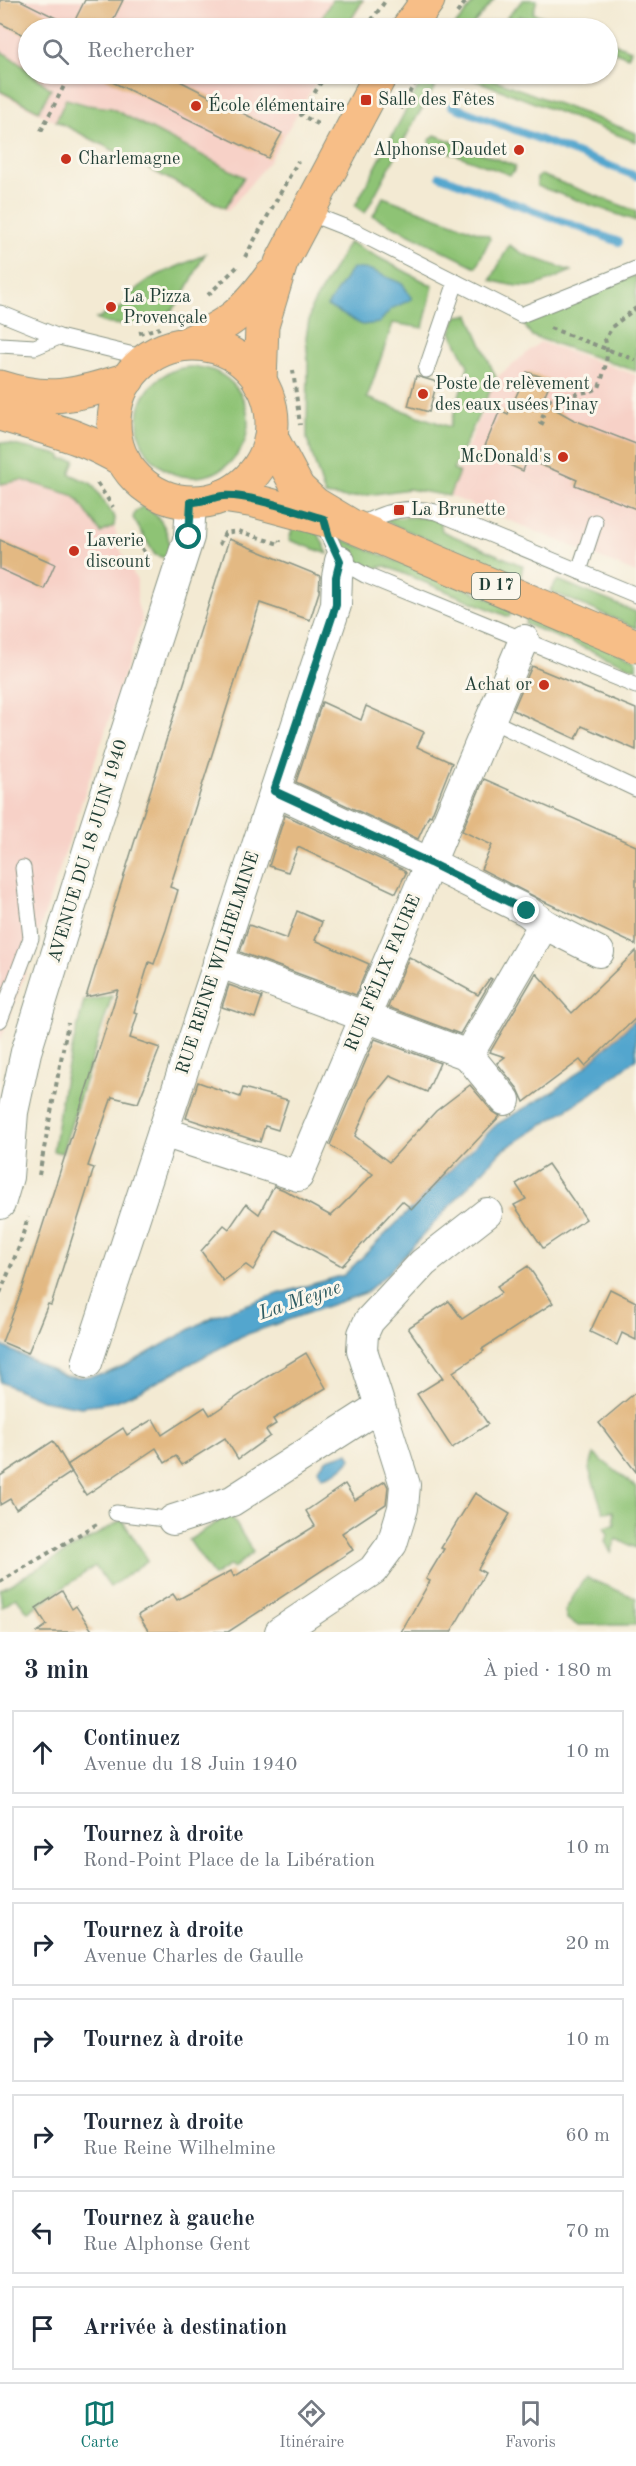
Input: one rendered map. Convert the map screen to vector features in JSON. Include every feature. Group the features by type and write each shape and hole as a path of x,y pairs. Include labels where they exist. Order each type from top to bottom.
{"main road":[{"path":"415,18 428,0"},
{"path":"260,382 262,326 281,263 376,84"},
{"path":"178,335 217,329 238,316 281,263"},
{"name":"D 17","path":"0,394 68,396 135,357 165,348 178,335 210,346 230,354 247,366 260,382 268,399 272,418 286,433 298,488 315,504 344,524"},
{"name":"D 17","path":"135,357 119,394 114,428 117,445 124,461 133,475 150,489 169,498 191,502 207,501 223,496 240,487 255,473 265,456 286,433"},
{"name":"D 17","path":"0,394 124,461"},
{"name":"D 17","path":"223,496 255,501 344,524 636,645"}],"street":[{"name":"AVENUE DU 18 JUIN 1940","path":"0,1204 8,1178 13,1112 26,1053 94,831 189,537 191,502"},
{"name":"RUE REINE WILHELMINE","path":"87,1363 336,605 336,577 340,561"},
{"name":"RUE FÉLIX FAURE","path":"163,1132 298,1176 363,1017 524,640"},
{"path":"274,791 527,911 544,924 599,952"},
{"path":"468,1055 544,924"},
{"path":"218,962 468,1055 505,1100"},
{"path":"280,1632 373,1570 392,1544 403,1508 405,1485 362,1350 363,1334 369,1321 423,1263 487,1213"},
{"path":"173,1520 232,1501 380,1406"}],"lane":[{"path":"306,212 357,232 521,315 636,269"},
{"path":"426,370 456,282"},
{"path":"0,313 59,337 135,357"},
{"path":"0,345 35,347 59,337"},
{"path":"636,595 419,507 344,524 329,537 340,561 365,575 636,686"},
{"path":"579,572 595,522"},
{"path":"490,720 636,789"},
{"path":"0,1020 31,938 23,868"},
{"path":"116,1513 173,1520"}],"path":[{"path":"373,18 386,0"},
{"path":"316,84 301,115 318,124 324,114"},
{"path":"41,131 64,86"},
{"path":"206,297 242,261 301,155"},
{"path":"544,424 540,422 550,399 599,388 606,366 608,349 605,339 613,326 636,308"},
{"path":"521,315 636,360"},
{"path":"135,357 178,335"},
{"path":"286,433 292,362"},
{"path":"214,554 225,533 238,531 279,544"},
{"path":"130,534 148,559 156,565"},
{"path":"37,1182 68,1021"},
{"path":"0,1293 19,1247 29,1213"},
{"path":"0,1582 116,1513"}],"shaded area":[{"path":"0,0 365,0 354,18 18,18 18,84 315,84 268,163 228,211 0,93"},
{"path":"540,342 636,375 636,573 448,495 496,378"},
{"path":"22,480 72,495 101,533 114,526 121,551 137,580 137,603 142,619 26,971 0,1041 0,484"}],"green space":[{"path":"332,0 363,0 352,18 322,18"},
{"path":"476,0 494,0 479,18 461,18"},
{"path":"523,0 537,0 533,13 546,18 520,16 519,18 507,17"},
{"path":"618,45 631,50 628,57 618,53"},
{"path":"0,51 18,63 18,84 45,84 51,89 39,111 0,91"},
{"path":"420,84 437,84 365,213 355,206"},
{"path":"485,84 506,84 636,133 636,142"},
{"path":"66,99 111,108 244,177 225,208 56,121"},
{"path":"435,135 515,166 514,171 510,175 430,145 430,140"},
{"path":"541,175 636,211 636,221 537,186 537,178"},
{"path":"383,197 489,236 490,239 476,267 373,216"},
{"path":"349,242 433,286 423,328 393,323 367,398 450,427 468,366 451,332 457,316 469,315 496,378 453,470 459,472 449,496 409,489 347,498 325,495 307,439 306,337 311,308"},
{"path":"509,245 523,254 571,271 549,281 524,287 491,280"},
{"path":"205,254 183,295 169,312 149,321 137,323 113,324 103,323 96,319 123,307 138,287 148,280"},
{"path":"636,275 636,371 532,336 522,322"},
{"path":"193,367 214,371 232,383 244,401 248,422 244,443 232,461 214,473 193,477 172,473 154,461 142,443 138,422 142,401 154,383 172,371"},
{"path":"0,442 61,455 61,459 75,460 70,474 92,484 115,518 114,526 101,533 72,495 22,480 0,484"},
{"path":"143,506 156,516 165,528 168,535 169,559 155,555 133,518 135,512"},
{"path":"296,517 319,535 328,554 289,540"},
{"path":"423,517 440,520 442,531 523,566 520,579 382,520 384,518"},
{"path":"342,539 514,608 509,617 385,566 375,568 365,566 347,556"},
{"path":"558,580 636,612 636,628 550,591"},
{"path":"528,614 636,659 636,669 525,624"},
{"path":"112,996 62,1153 53,1151 64,1082 84,1001"},
{"path":"594,1454 636,1487 636,1548 616,1539 611,1553 605,1541 608,1534 604,1527 615,1525 613,1511 603,1512 589,1469"},
{"path":"230,1514 253,1552 234,1568 230,1565 214,1576 189,1540"},
{"path":"122,1520 148,1560 110,1587 95,1566 28,1612 16,1597 2,1607 0,1590"},
{"path":"587,1578 636,1598 636,1625 577,1625 567,1619 565,1611 581,1583"}],"water":[{"path":"352,268 371,270 403,284 412,299 391,309 379,323 362,325 327,306"},
{"name":"La Meyne","path":"636,1019 636,1058 591,1094 500,1152 387,1274 365,1293 242,1336 142,1390 116,1401 81,1407 42,1400 0,1382 0,1345 65,1376 105,1374 132,1362 214,1316 274,1295 344,1275 497,1124 554,1091 585,1067"},
{"path":"348,1453 351,1459 345,1466 322,1477 318,1469 327,1459"}],"building":[{"path":"0,0 20,0 56,18 18,18 18,32 0,23"},
{"path":"85,0 123,0 114,18 76,18"},
{"name":"École élémentaire","path":"116,84 186,84 282,133 268,158"},
{"name":"McDonald's","path":"527,372 551,380 542,402 574,420 636,444 636,509 575,485 577,480 527,460 523,471 482,453 500,410 508,414"},
{"name":"Poste de relèvement des eaux usées Pinay","path":"416,376 437,382 429,412 408,406"},
{"path":"229,539 320,576 319,592 310,620 260,603 170,887 178,890 166,930 154,964 149,962 134,1012 138,1013 130,1038 160,1048 138,1103 112,1097 88,1166 94,1168 51,1305 48,1304 28,1353 2,1342 23,1287 118,990 86,997"},
{"path":"0,540 55,564 44,589 0,569"},
{"path":"532,666 636,709 636,750 582,726 576,739 513,710"},
{"path":"322,702 361,720 366,706 424,732 417,747 452,763 431,816 429,815 418,839 296,782"},
{"path":"484,779 636,846 636,945 481,869 492,845 462,831"},
{"path":"285,815 404,870 406,873 396,893 298,847 288,872 269,866"},
{"path":"297,911 322,922 315,940 369,964 356,995 240,952 249,925 287,939"},
{"path":"636,951 636,1018 585,1066 580,1060 524,1102 518,1089 497,1063 505,1057 490,1052 536,973 572,1013"},
{"path":"409,957 478,995 490,978 492,979 460,1034 388,1007"},
{"path":"229,985 262,997 255,1018 222,1007"},
{"path":"375,1039 440,1063 427,1092 390,1076 371,1099 355,1136 389,1162 436,1111 470,1085 492,1111 500,1116 412,1209 402,1201 342,1266 276,1230 253,1270 246,1265 223,1281 201,1251 224,1225 229,1229 246,1204 259,1214 274,1186 331,1216 373,1174 330,1145"},
{"path":"198,1082 240,1097 243,1088 288,1100 278,1130 265,1126 260,1142 186,1118"},
{"path":"548,1164 586,1219 543,1248 514,1205 526,1199 516,1184"},
{"path":"528,1266 553,1303 482,1349 484,1351 453,1372 488,1424 452,1448 417,1394 443,1378 408,1328 449,1301 462,1319 501,1293 497,1286"},
{"path":"610,1289 636,1302 636,1340 622,1333 617,1345 590,1332"},
{"path":"306,1353 326,1388 273,1419 276,1424 266,1430 270,1436 238,1459 225,1438 182,1465 176,1456 165,1463 156,1448 86,1495 67,1465 123,1428 127,1435 153,1419 162,1435 205,1407 210,1415"},
{"path":"636,1392 636,1472 599,1423"},
{"path":"53,1441 72,1472 16,1509 10,1499 0,1505 0,1476"},
{"path":"385,1481 388,1487 386,1504 342,1533 353,1550 228,1632 149,1632 138,1615 173,1594 177,1600 231,1571 234,1577 315,1526 306,1511 345,1484 355,1500"},
{"path":"475,1493 510,1514 478,1569 485,1573 451,1632 401,1632 430,1581 426,1579 444,1549 441,1548"},
{"path":"62,1591 72,1609 76,1606 93,1632 37,1632 47,1625 36,1608"}],"waterway":[{"path":"452,106 636,176"},
{"path":"440,176 619,242"}],"place":[{"name":"Salle des Fêtes","path":"366,100"},
{"name":"École élémentaire","path":"196,106"},
{"name":"Alphonse Daudet","path":"519,150"},
{"name":"Charlemagne","path":"66,159"},
{"name":"La Pizza Provençale","path":"111,307"},
{"name":"Poste de relèvement des eaux usées Pinay","path":"423,394"},
{"name":"McDonald's","path":"563,457"},
{"name":"La Brunette","path":"399,510"},
{"name":"Laverie discount","path":"74,551"},
{"name":"Achat or","path":"544,685"}],"route":[{"path":"189,537 192,517 191,502 207,501 223,496 288,508 324,519 340,561 336,577 336,605 274,791 527,911"}]}
